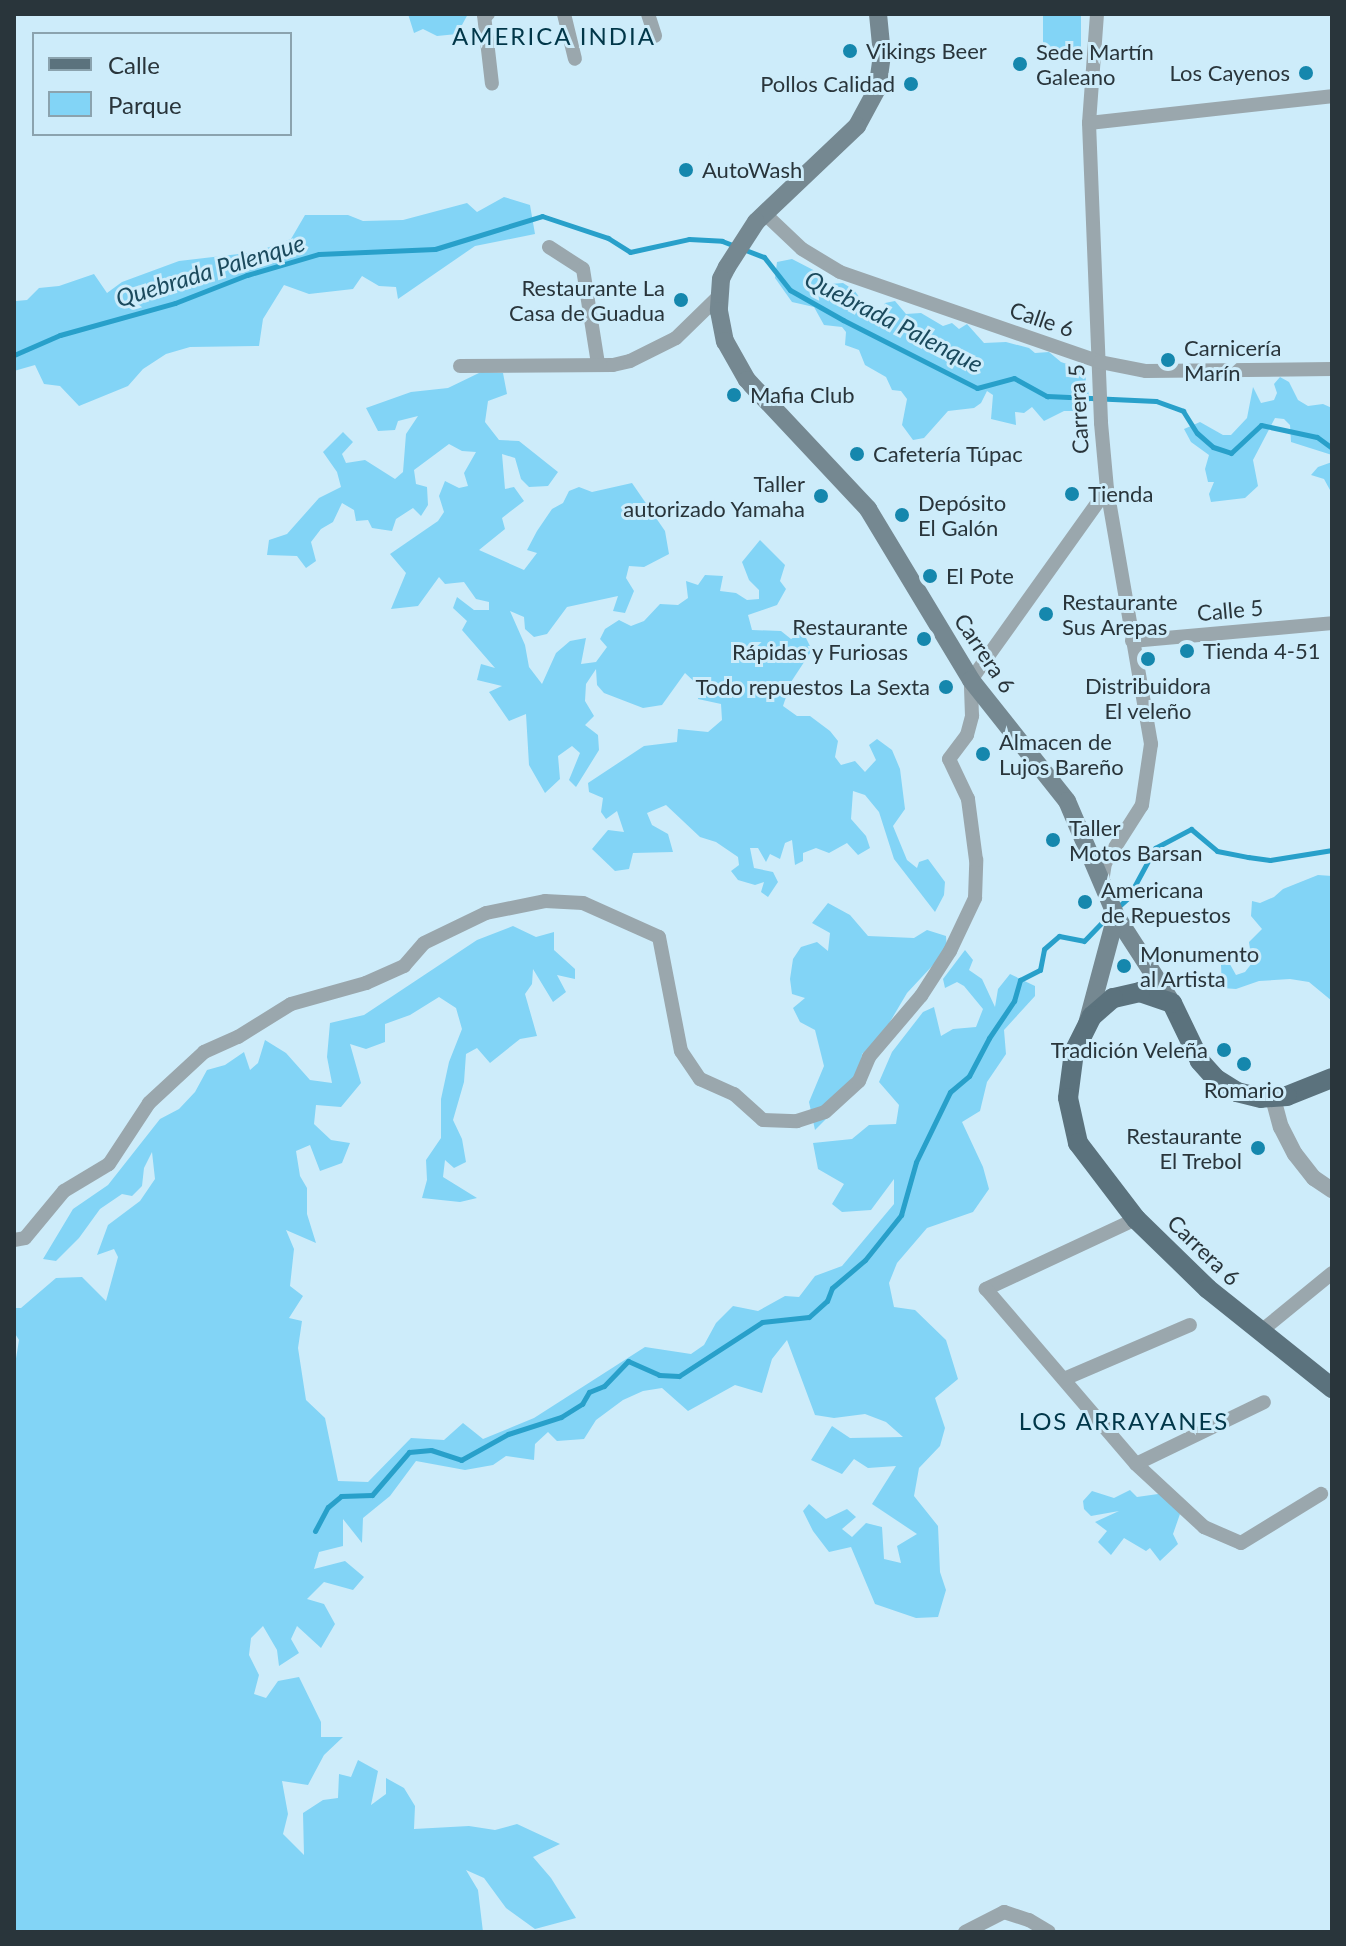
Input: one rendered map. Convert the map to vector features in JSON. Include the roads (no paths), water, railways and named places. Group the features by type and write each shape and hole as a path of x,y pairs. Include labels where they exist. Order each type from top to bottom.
{"main road":[{"name":"Carrera 6","path":"878,14 882,55 877,89 857,126 758,220 727,267 720,295 721,326 738,368 868,509 971,680 1067,801 1116,916 1087,1024 1074,1052 1069,1082 1073,1128 1078,1143 1136,1219 1208,1289 1332,1388"},
{"path":"1116,916 1172,1003 1200,1061 1216,1079 1249,1096 1273,1098 1301,1093 1332,1078"},
{"path":"1087,1024 1105,1003 1131,992 1149,993 1172,1003"}],"street":[{"path":"486,14 492,84"},
{"path":"564,14 575,59"},
{"path":"648,14 655,36"},
{"name":"Carrera 5","path":"1097,14 1089,123 1101,423 1107,489 1151,744 1142,805 1105,863 1102,883"},
{"path":"1089,123 1332,96"},
{"name":"Calle 6","path":"758,220 840,272 1100,362 1146,371 1332,369"},
{"path":"549,247 583,269 598,364"},
{"path":"460,366 630,361 661,347 689,327 720,295"},
{"path":"14,1240 25,1238 64,1191 109,1164 149,1103 204,1052 238,1037 291,1004 366,983 404,966 424,943 486,913 545,901 583,903 659,937 681,1051 700,1079 734,1094 763,1120 797,1121 825,1112 859,1081 869,1057 921,996 950,951 975,898 976,860 968,799 949,759 967,735 972,716 971,680 1107,489"},
{"name":"Calle 5","path":"1132,641 1332,623"},
{"path":"1273,1098 1281,1127 1295,1154 1314,1178 1332,1190"},
{"path":"1136,1219 986,1289 1136,1464 1204,1527 1241,1543 1321,1494"},
{"path":"1260,1332 1332,1273"},
{"path":"1064,1379 1190,1325"},
{"path":"1136,1464 1264,1402"},
{"path":"965,1932 1004,1912 1029,1920 1049,1932"}],"waterway":[{"name":"Quebrada Palenque","path":"14,355 60,335 175,303 247,275 319,254 435,249 542,216 608,238 630,252 689,239 722,241 764,257 790,290 977,388 1014,378 1047,396 1156,401 1183,411 1197,433 1213,447 1231,453 1261,425 1317,437 1332,448"},
{"path":"1117,908 1128,898 1155,848 1191,829 1217,851 1248,857 1270,860 1332,850"},
{"path":"315,1531 328,1507 341,1496 372,1495 409,1452 431,1450 461,1460 508,1434 561,1417 582,1404 589,1392 604,1386 628,1361 659,1375 679,1376 762,1322 809,1317 827,1301 832,1288 865,1260 901,1215 916,1162 950,1092 969,1076 989,1038 1014,1001 1020,980 1040,970 1044,949 1059,936 1084,941 1109,915"}],"place":[{"name":"Vikings Beer","path":"850,51"},
{"name":"Sede Martín Galeano","path":"1020,64"},
{"name":"Los Cayenos","path":"1306,73"},
{"name":"Pollos Calidad","path":"911,84"},
{"name":"AutoWash","path":"686,170"},
{"name":"Restaurante La Casa de Guadua","path":"681,300"},
{"name":"Carnicería Marín","path":"1168,360"},
{"name":"Mafia Club","path":"734,395"},
{"name":"Cafetería Túpac","path":"857,454"},
{"name":"Tienda","path":"1072,494"},
{"name":"Taller autorizado Yamaha","path":"821,496"},
{"name":"Depósito El Galón","path":"902,515"},
{"name":"El Pote","path":"930,576"},
{"name":"Restaurante Sus Arepas","path":"1046,614"},
{"name":"Restaurante Rápidas y Furiosas","path":"924,639"},
{"name":"Tienda 4-51","path":"1187,651"},
{"name":"Distribuidora El veleño","path":"1148,659"},
{"name":"Todo repuestos La Sexta","path":"946,687"},
{"name":"Almacen de Lujos Bareño","path":"983,754"},
{"name":"Taller Motos Barsan","path":"1053,840"},
{"name":"Americana de Repuestos","path":"1085,902"},
{"name":"Monumento al Artista","path":"1124,966"},
{"name":"Tradición Veleña","path":"1224,1050"},
{"name":"Romario","path":"1244,1064"},
{"name":"Restaurante El Trebol","path":"1258,1148"}],"district":[{"name":"AMERICA INDIA","path":"554,36"},
{"name":"LOS ARRAYANES","path":"1124,1421"}]}
